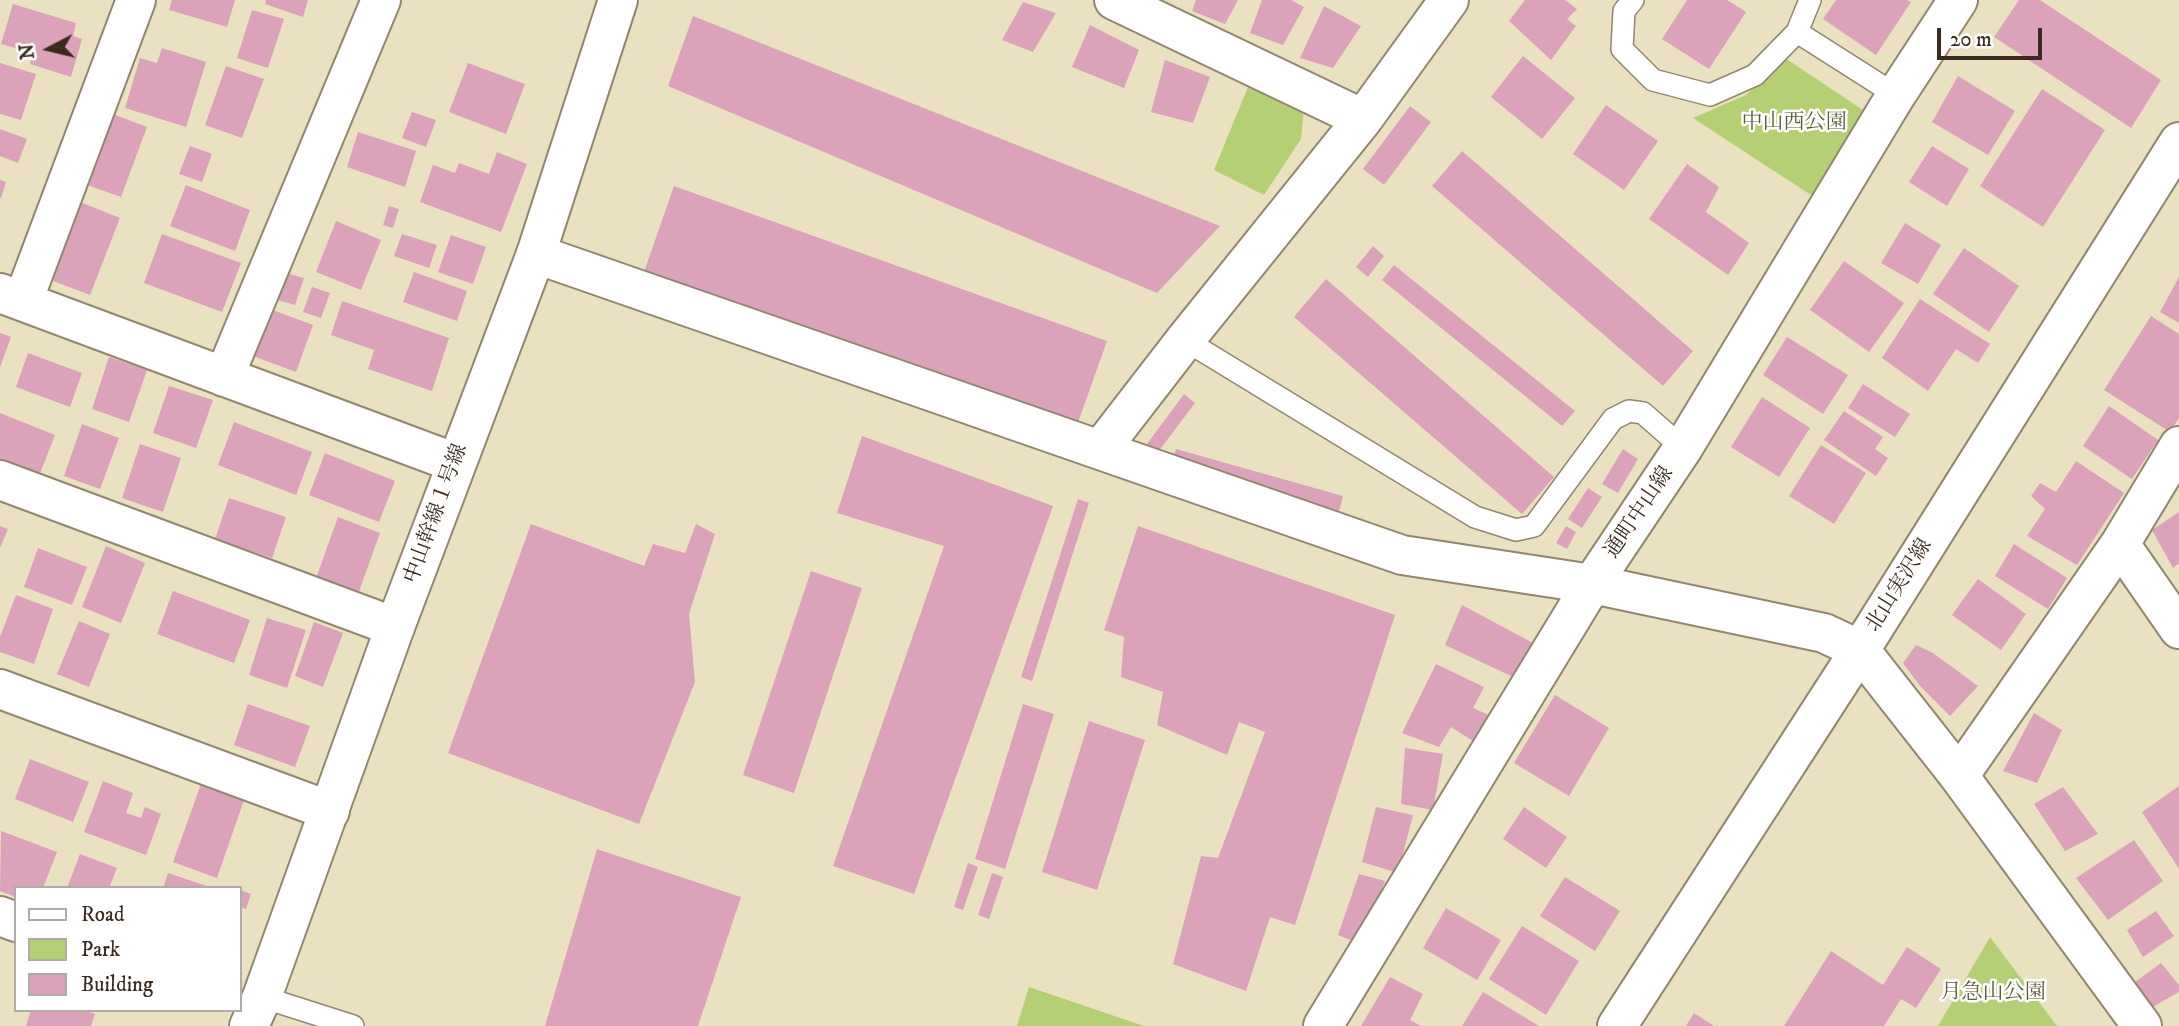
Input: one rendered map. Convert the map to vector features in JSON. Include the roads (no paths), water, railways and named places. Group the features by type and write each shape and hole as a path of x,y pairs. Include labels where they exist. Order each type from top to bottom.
{"street":[{"path":"136,0 11,297 456,463"},
{"path":"224,377 381,0"},
{"name":"中山幹線１号線","path":"251,1010 330,811 456,463 536,254 618,0"},
{"path":"1114,0 1363,119"},
{"path":"1100,450 1363,119 1449,0"},
{"name":"通町中山線","path":"1323,1026 1592,584 1683,448 1896,95 1958,0"},
{"name":"北山実沢線","path":"1616,1026 1860,650 2179,142"},
{"path":"536,254 1402,555 1592,584 1824,633 1860,650 1959,776 2142,1026"},
{"path":"1959,776 2119,544 2179,446"},
{"path":"0,480 396,628"},
{"path":"2119,544 2179,629"},
{"path":"0,689 330,811"}],"lane":[{"path":"1633,0 1624,11 1622,49 1653,80 1710,95 1755,75 1797,32 1810,0"},
{"path":"1797,32 1896,95"},
{"path":"1185,340 1475,517 1516,530 1534,526 1614,419 1629,411 1643,413 1683,448"},
{"path":"251,1010 353,1026"}],"park label":[{"name":"中山西公園","path":"1794,124"},
{"name":"月急山公園","path":"1993,994"}]}
